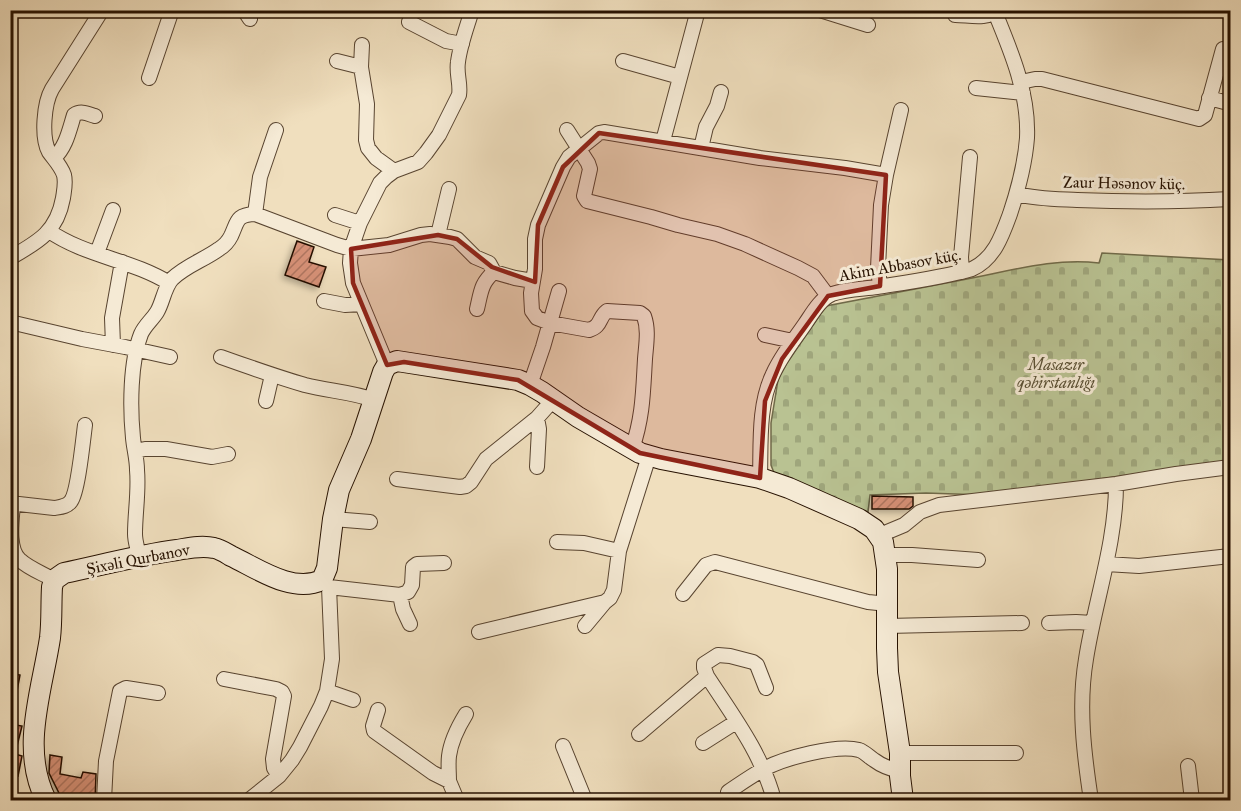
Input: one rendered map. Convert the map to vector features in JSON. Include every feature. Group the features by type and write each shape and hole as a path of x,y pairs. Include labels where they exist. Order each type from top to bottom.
{"street":[{"path":"10,258 30,247 49,231 61,207 64,177 46,144 48,97 102,10"},
{"path":"149,78 172,10"},
{"path":"387,365 350,274 351,249 360,223 380,183 394,171 417,162 426,153 439,135 459,96 458,62 472,10"},
{"path":"663,141 698,10"},
{"path":"820,10 868,25"},
{"path":"955,15 987,16 996,12"},
{"name":"Akim Abbasov küç.","path":"760,478 762,427 768,387 773,373 814,311 828,296 962,272 981,265 1001,238 1017,194 1027,139 1022,87 996,12"},
{"path":"409,22 446,41 462,44"},
{"path":"362,45 361,67 367,104 366,140 368,148 376,158 394,171"},
{"path":"976,88 1022,87 1035,79 1042,79 1199,119 1205,115 1223,49"},
{"path":"337,61 361,67"},
{"path":"623,61 680,77"},
{"path":"701,148 706,127 717,106 721,92"},
{"path":"1209,98 1230,102"},
{"path":"880,286 878,268 881,205 901,110"},
{"path":"54,158 64,146 74,115 81,112 95,116"},
{"path":"255,214 260,177 276,130"},
{"path":"567,130 590,169 584,196 587,201 717,234 745,244 813,276 828,296"},
{"path":"585,626 610,598 614,590 619,551 641,452 647,336 646,322 644,316 640,314 607,311 598,325 589,330 550,323 537,318 532,311 531,293 536,261 535,239 538,225 563,166 579,148 599,133 604,132 760,158 886,175"},
{"path":"962,272 961,257 970,158"},
{"path":"438,234 449,189"},
{"name":"Zaur Həsənov küç.","path":"1017,194 1035,198 1099,201 1230,199"},
{"path":"96,253 113,210"},
{"path":"139,557 135,536 138,474 131,414 136,349 142,332 157,311 169,283 174,277 227,243 239,218 255,214 351,249 389,245 421,235 438,234 457,239 475,257 489,263 494,272 533,280"},
{"path":"335,215 360,223"},
{"path":"49,231 69,243 160,277 169,283"},
{"path":"113,345 112,318 122,262"},
{"path":"477,309 486,278 494,272"},
{"path":"530,385 559,291"},
{"path":"324,301 345,305 361,304"},
{"path":"10,322 170,357"},
{"path":"765,335 793,341"},
{"path":"221,357 272,375 374,400"},
{"path":"249,801 279,776 300,747 327,691 332,659 326,584 333,519 339,490 361,439 380,378 387,365 392,362 404,362 518,380 641,452 760,478 789,488 867,523 880,535 886,555 888,672 903,801"},
{"path":"266,401 272,375"},
{"path":"397,479 466,486 486,459 537,418 553,400"},
{"path":"537,418 539,429 537,467"},
{"path":"46,801 34,762 34,744 37,703 50,631 54,580 15,563 12,540 12,504 54,508 68,505 74,495 85,425"},
{"path":"135,451 166,449 212,457 228,454"},
{"path":"880,535 904,525 920,512 939,506 1230,467"},
{"path":"1091,801 1082,717 1083,677 1116,514 1116,484"},
{"path":"333,519 370,522"},
{"path":"557,542 584,543 619,551"},
{"name":"Şixəli Qurbanov","path":"54,580 64,573 162,552 207,547 221,551 288,582 326,584 400,595"},
{"path":"886,555 978,560"},
{"path":"1106,564 1140,566 1230,556"},
{"path":"683,594 706,565 715,562 868,602 888,604"},
{"path":"410,624 400,595 408,592 412,585 413,567 417,564 444,563"},
{"path":"479,632 605,602"},
{"path":"887,626 1022,623"},
{"path":"1049,623 1093,623"},
{"path":"766,688 757,665 753,662 718,655 704,664 707,676 750,741 764,769 774,801"},
{"path":"639,734 707,676"},
{"path":"224,679 276,688 282,692 284,696 273,759 274,768 279,776"},
{"path":"104,801 106,761 120,691 126,688 158,693"},
{"path":"327,691 353,700"},
{"path":"378,710 373,726 374,731 449,781"},
{"path":"457,801 449,781 449,756 456,729 466,714"},
{"path":"703,743 736,722"},
{"path":"563,746 585,801"},
{"path":"728,792 764,769 794,758 833,749 850,748 862,751 888,768 900,762 1016,753"},
{"path":"1188,766 1192,801"}],"highlighted area":[{"path":"599,133 886,175 880,286 828,296 782,359 765,401 760,478 640,453 518,380 404,362 387,365 353,283 351,249 438,235 457,239 492,267 535,282 538,225 563,167"}],"green space":[{"name":"Masazır qəbirstanlığı","path":"1102,253 1230,260 1230,461 984,495 926,493 870,495 868,512 776,478 771,465 771,423 778,380 826,306 1030,266 1065,262 1099,263"}],"building":[{"path":"297,241 314,247 309,262 326,267 319,287 285,275"},
{"path":"872,496 913,497 913,506 909,509 872,509"},
{"path":"10,673 20,675 15,701 10,701"},
{"path":"10,724 22,726 15,754 22,756 18,776 10,774"},
{"path":"50,755 62,757 60,774 81,778 83,772 96,774 95,801 63,801 49,773"}]}
